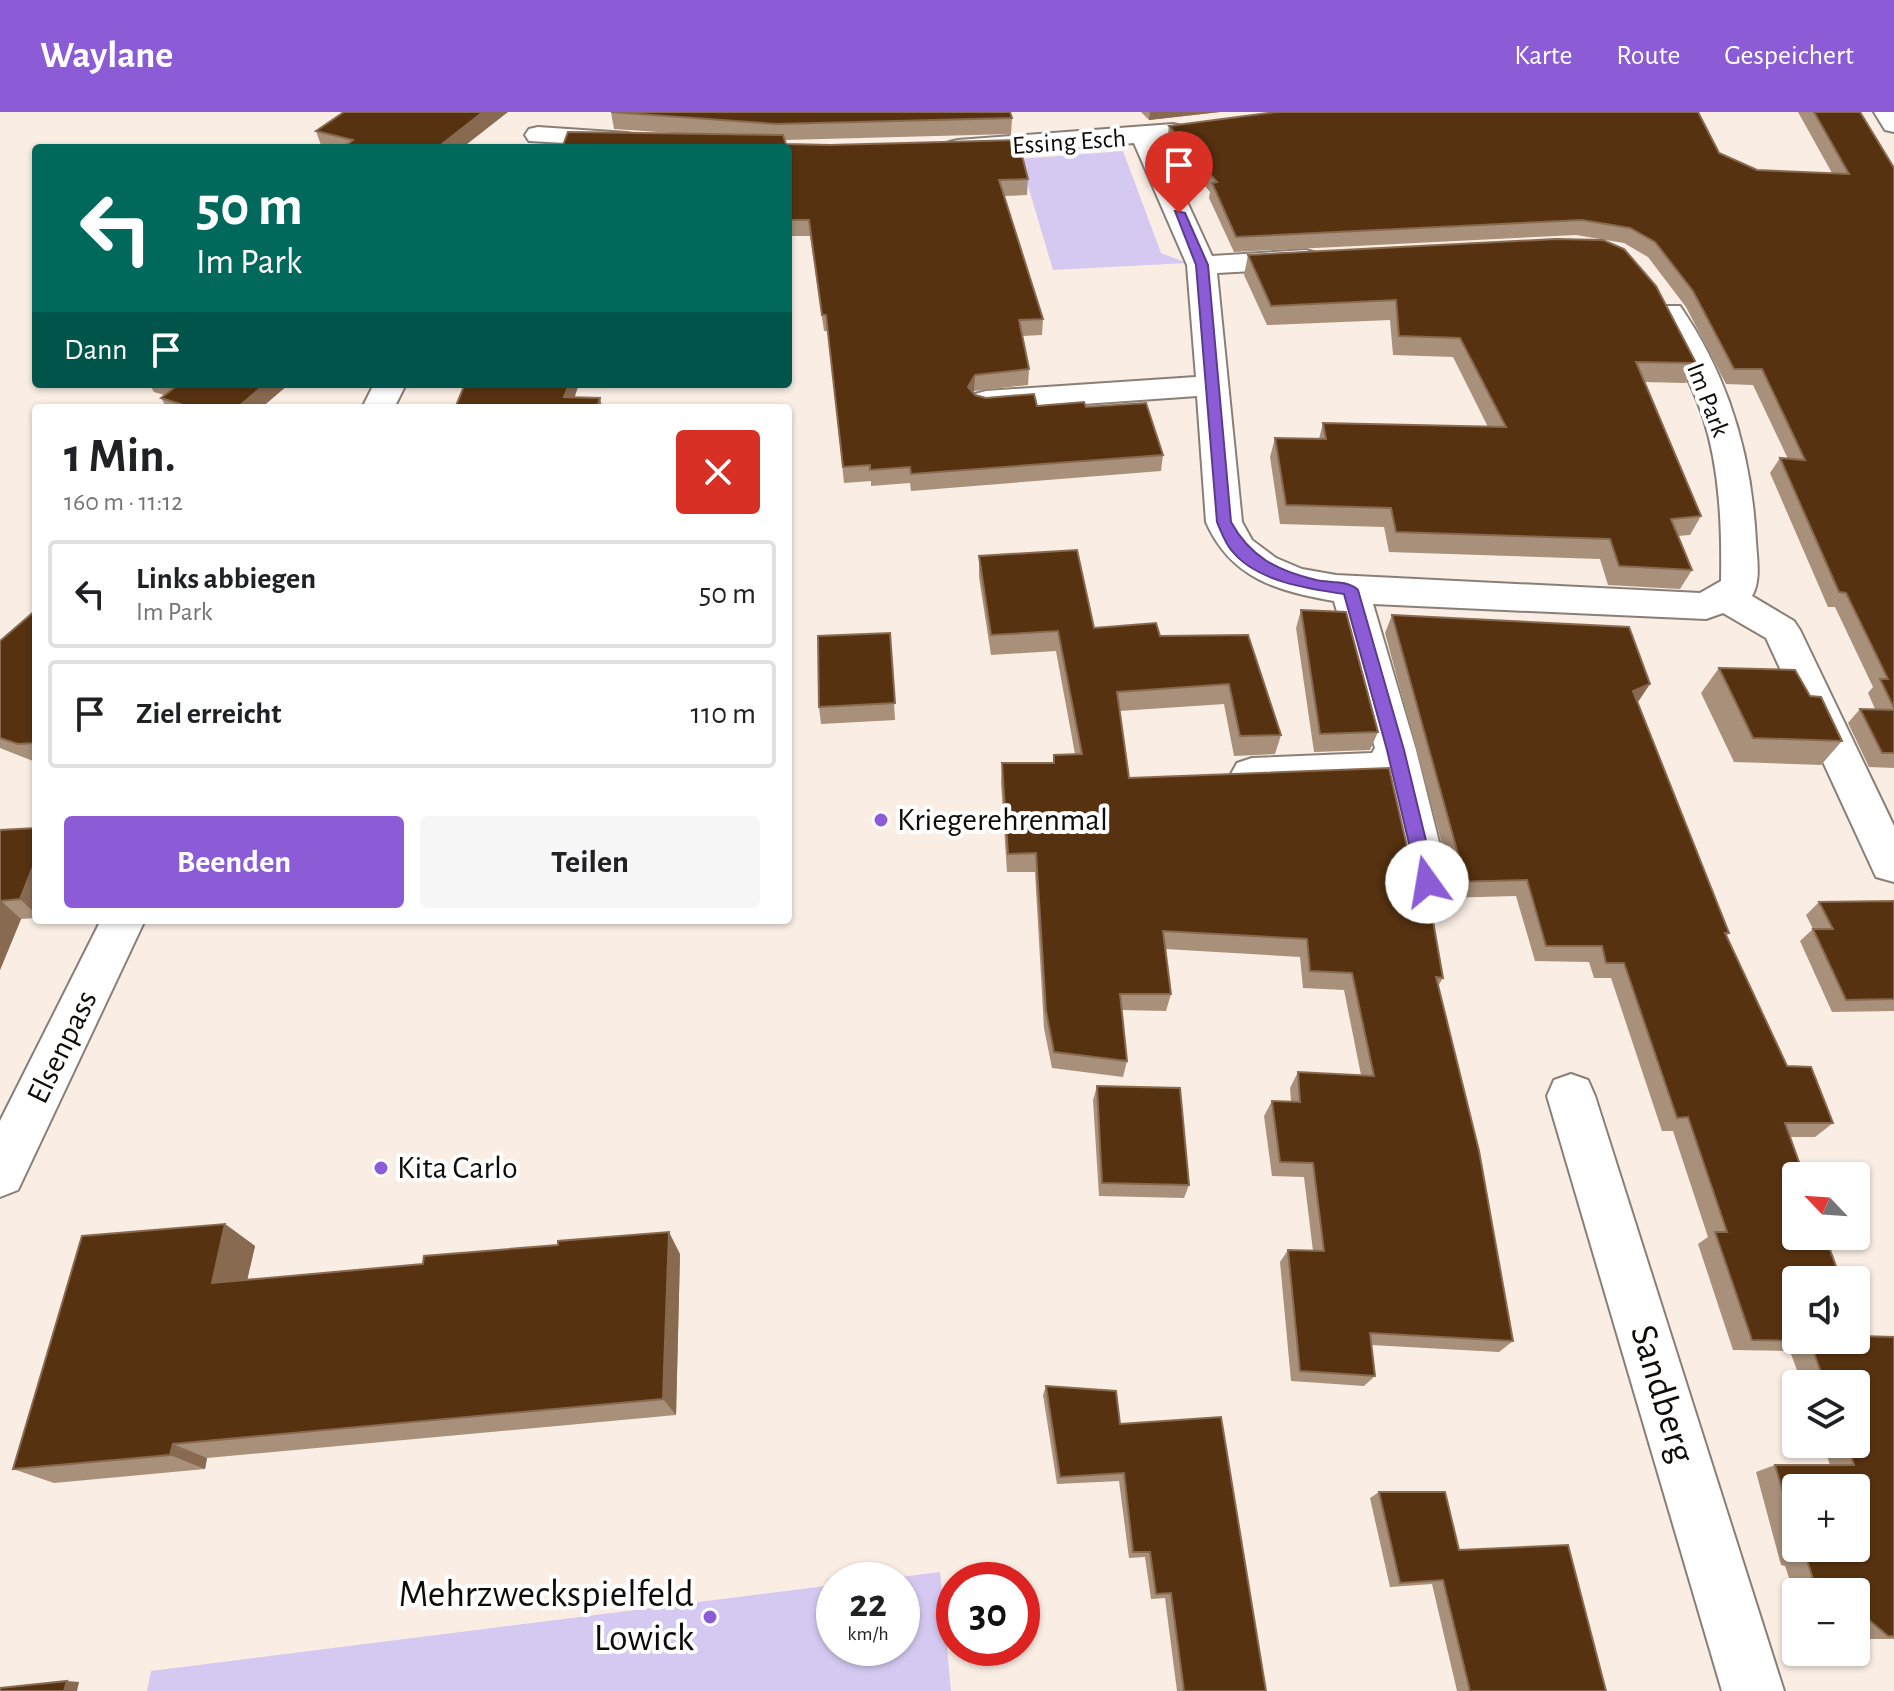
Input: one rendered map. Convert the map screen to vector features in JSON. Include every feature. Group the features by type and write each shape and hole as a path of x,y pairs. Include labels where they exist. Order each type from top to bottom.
{"street":[{"path":"534,142 555,112"},
{"path":"1887,112 1894,124"},
{"name":"Essing Esch","path":"937,149 1144,136 1191,129"},
{"path":"1144,136 1202,265 1215,385 1224,522 1238,548 1267,569 1314,585 1350,590 1706,606 1724,596 1781,630 1891,865"},
{"path":"534,142 649,142"},
{"path":"1202,265 1344,257"},
{"name":"Im Park","path":"1653,282 1704,380 1726,436 1740,558 1739,587 1724,596"},
{"path":"986,401 1215,385"},
{"path":"1350,590 1396,750 1427,882"},
{"path":"1209,776 1383,768 1396,750"},
{"name":"Elsenpass","path":"0,1173 121,924"},
{"name":"Sandberg","path":"1571,1096 1753,1691"}],"shaded area":[{"path":"1123,151 1161,253 1187,263 1053,270 1020,159"},
{"name":"Mehrzweckspielfeld Lowick","path":"936,1572 936,1666 949,1666 951,1691 147,1691 151,1671 816,1587 816,1666 920,1666 920,1574"}],"building":[{"path":"344,112 483,112 442,144 348,144 353,140 316,131"},
{"path":"611,112 1010,112 1012,118 777,124"},
{"path":"1276,112 1698,112 1719,153 1757,170 1849,174 1814,112 1860,112 1894,168 1894,708 1880,679 1888,679 1846,593 1839,592 1780,458 1805,460 1762,369 1734,369 1693,291 1655,242 1630,228 1582,220 1236,237 1212,183 1217,182 1169,126"},
{"path":"568,132 783,135 786,144 564,144"},
{"path":"1018,140 1028,179 999,180 1043,319 1019,320 1029,369 975,375 968,387 975,395 986,398 1034,394 1037,406 1084,402 1086,407 1146,403 1163,455 911,474 910,467 870,470 870,465 843,467 826,315 822,315 809,220 792,220 792,144"},
{"path":"1556,239 1603,240 1624,249 1656,286 1696,363 1636,362 1701,516 1671,519 1692,570 1619,566 1610,539 1396,532 1391,508 1286,505 1275,438 1326,439 1323,423 1506,427 1460,338 1399,336 1396,300 1271,306 1248,255"},
{"path":"174,388 260,388 242,404 180,404 161,398"},
{"path":"463,388 567,388 564,397 600,398 598,404 457,404"},
{"path":"1077,550 1094,628 1156,623 1160,636 1248,635 1281,735 1240,736 1229,684 1117,692 1129,778 1389,768 1411,864 1419,878 1426,881 1443,978 1436,977 1479,1151 1513,1341 1370,1333 1375,1376 1300,1371 1288,1250 1324,1251 1313,1163 1280,1162 1272,1101 1300,1102 1298,1072 1374,1076 1352,973 1310,971 1307,939 1163,931 1171,994 1120,994 1127,1061 1054,1052 1046,1011 1036,853 1008,854 1002,763 1054,763 1054,755 1082,754 1058,631 991,635 979,556"},
{"path":"1301,610 1346,612 1378,732 1320,734"},
{"path":"32,613 32,743 18,744 0,738 0,641"},
{"path":"1392,615 1629,627 1650,684 1633,691 1729,933 1725,933 1787,1066 1811,1067 1833,1123 1785,1123 1799,1162 1782,1162 1782,1250 1830,1250 1836,1266 1782,1266 1782,1341 1752,1340 1715,1232 1727,1232 1688,1117 1677,1118 1624,963 1606,963 1602,946 1546,946 1527,880 1452,882 1461,865"},
{"path":"890,633 895,703 819,707 818,636"},
{"path":"1719,668 1795,670 1810,696 1821,697 1842,741 1753,738"},
{"path":"1860,709 1894,710 1894,753 1882,753"},
{"path":"32,828 32,869 20,899 0,901 0,830"},
{"path":"1894,901 1894,999 1846,1000 1813,929 1833,929 1819,902"},
{"path":"1097,1086 1180,1088 1189,1185 1102,1183"},
{"path":"225,1224 212,1283 423,1264 424,1256 669,1232 663,1399 173,1444 170,1455 13,1469 82,1236"},
{"path":"1870,1336 1894,1337 1894,1636 1888,1636 1870,1621 1870,1578 1813,1578 1808,1562 1870,1562 1870,1474 1782,1474 1782,1489 1775,1465 1854,1465 1852,1458 1870,1458 1870,1370 1820,1370 1815,1354 1870,1354"},
{"path":"1046,1386 1116,1391 1120,1424 1221,1417 1266,1691 1184,1691 1171,1593 1156,1594 1150,1552 1133,1552 1124,1473 1060,1477"},
{"path":"1379,1492 1445,1492 1459,1550 1568,1545 1606,1691 1470,1691 1443,1580 1400,1583"},
{"path":"67,1681 64,1691 0,1691 0,1688"}],"place":[{"name":"Kriegerehrenmal","path":"881,820"},
{"name":"Kita Carlo","path":"381,1168"},
{"name":"Mehrzweckspielfeld Lowick","path":"710,1617"}],"route":[{"path":"1179,213 1202,265 1216,392 1224,522 1238,548 1267,569 1314,585 1350,590 1396,750 1427,882"}]}
